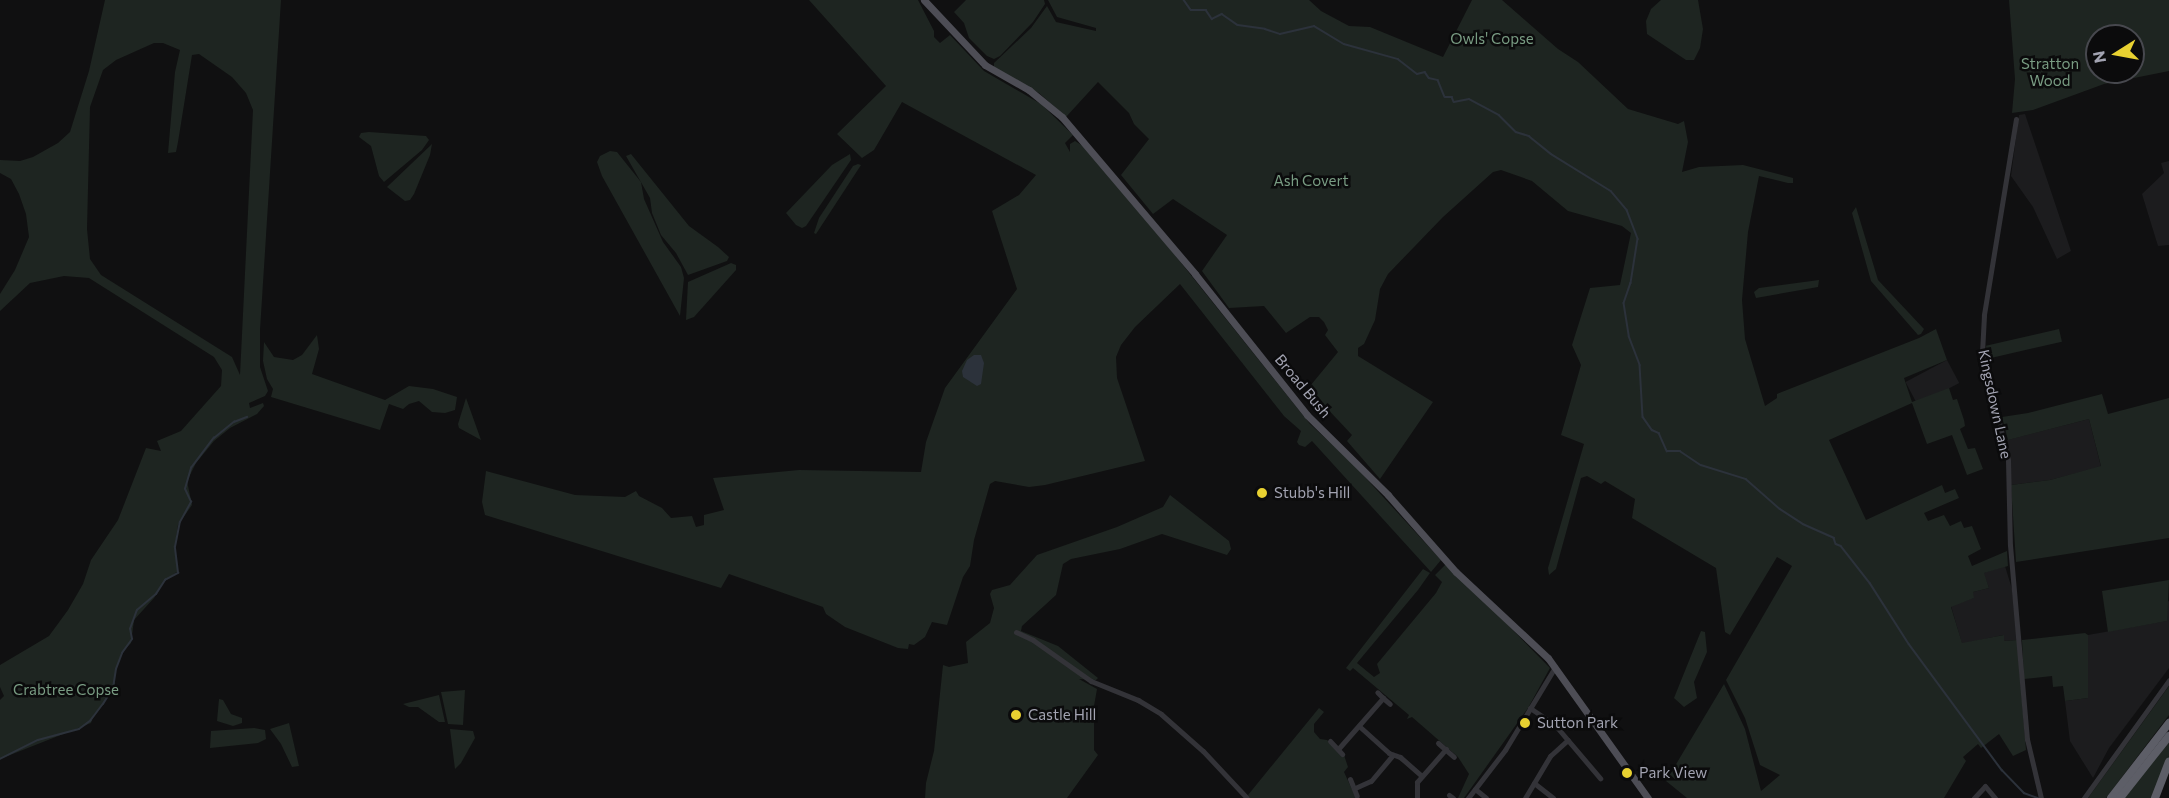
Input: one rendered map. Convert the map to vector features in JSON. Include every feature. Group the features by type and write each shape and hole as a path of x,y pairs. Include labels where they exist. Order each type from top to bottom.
{"highway":[{"path":"2111,798 2169,723"},
{"path":"2120,798 2169,736"},
{"path":"2155,798 2169,762"},
{"path":"2157,789 2160,798"}],"main road":[{"name":"Broad Bush","path":"925,1 985,65 1029,90 1062,117 1195,274 1307,415 1380,487 1456,572 1535,644 1555,667 1648,798"}],"street":[{"name":"Kingsdown Lane","path":"2016,119 1984,318 1982,350 2008,460 2010,545 2027,739 2041,798"},
{"path":"1017,632 1033,640 1091,681 1138,700 1161,714 1203,751 1247,798"},
{"path":"1468,798 1505,750 1555,667"},
{"path":"2084,798 2169,680"},
{"path":"1377,693 1390,704"},
{"path":"1330,741 1341,751 1383,698"},
{"path":"1530,708 1551,722 1568,740 1591,772 1600,778"},
{"path":"1359,726 1422,776"},
{"path":"1525,798 1550,756 1568,740"},
{"path":"1438,743 1454,757"},
{"path":"1417,798 1416,784 1446,750"},
{"path":"1354,788 1371,781 1394,755"},
{"path":"1350,779 1357,796"},
{"path":"1534,783 1553,798"},
{"path":"1974,798 1985,786 1995,798"},
{"path":"1475,789 1486,798"}],"shaded area":[{"path":"2025,114 2071,251 2057,259 2033,207 2011,176 2019,115"},
{"path":"2169,161 2169,245 2158,246 2142,194 2164,173 2161,163"},
{"path":"974,355 981,355 984,363 981,384 977,386 963,377 962,371 967,360"},
{"path":"1947,360 1959,383 1918,405 1906,382"},
{"path":"2089,419 2101,467 2050,480 2011,485 2007,440"},
{"path":"2005,566 2012,589 2017,640 2004,641 2003,635 1962,644 1951,606 1973,598 1973,592 1989,588 1983,573"},
{"path":"2169,601 2169,668 2109,748 2093,778 2070,741 2065,701 2088,698 2088,635 2166,621 2166,602"}],"green space":[{"name":"Crabtree Copse","path":"105,0 281,0 260,330 260,367 268,391 265,396 249,403 250,408 263,403 264,406 257,414 230,428 214,441 196,463 187,481 192,505 178,525 175,545 178,571 164,582 154,598 134,620 131,643 122,652 115,672 115,685 103,705 94,714 91,723 0,759 0,700 4,696 0,687 0,665 49,636 68,610 83,584 91,560 118,520 146,448 161,451 157,441 181,431 221,386 222,370 214,357 89,278 64,276 30,283 0,311 0,294 15,270 29,237 26,214 19,194 11,179 0,173 0,160 20,161 33,157 58,143 70,132 89,71","holes":["154,43 163,43 180,50 175,72 168,153 176,152 192,55 199,54 232,77 246,93 253,110 240,375 232,357 101,275 90,259 87,229 90,107 103,70 116,60"]},
{"path":"809,0 918,0 934,31 934,37 940,43 950,35 984,71 1041,104 1073,135 1065,143 1070,152 1070,144 1075,141 1083,146 1154,229 1310,424 1352,463 1441,560 1431,572 1312,441 1305,447 1299,445 1297,442 1301,431 1284,416 1180,284 1135,327 1121,345 1116,357 1117,378 1145,461 1045,485 1029,487 995,481 990,484 974,540 970,566 963,577 947,625 932,622 925,637 914,645 909,644 908,649 898,648 845,627 826,614 823,607 729,574 721,588 485,515 482,502 486,471 575,495 625,497 636,491 639,496 662,508 671,518 692,516 696,527 704,525 704,515 724,510 713,478 799,470 921,472 926,442 945,388 1017,289 992,211 1019,195 1036,175 902,102 874,150 862,158 837,134 886,86"},
{"path":"966,0 1044,0 1045,4 1033,22 1000,56 994,59 987,56 969,38 964,23 954,12"},
{"path":"1048,0 1309,0 1321,11 1349,26 1370,27 1443,57 1472,0 1502,0 1558,49 1578,62 1628,109 1678,124 1684,121 1688,142 1682,172 1699,167 1743,165 1793,178 1793,183 1788,183 1759,176 1748,232 1742,300 1745,339 1765,406 1777,398 1777,394 1919,338 1936,329 1947,360 1904,378 1912,402 1949,388 1953,400 1957,399 1964,420 1965,426 1960,429 1968,449 1975,448 1983,469 1967,475 1952,435 1927,444 1912,403 1829,440 1866,520 1942,485 1945,493 1955,489 1959,498 1924,513 1928,521 1944,515 1950,526 1961,521 1964,528 1972,526 1981,549 1968,556 1972,566 2007,551 2008,566 1984,573 1989,588 1973,592 1974,598 1951,607 1962,643 2004,635 2004,641 2017,640 2026,750 2013,756 1999,734 1981,748 1978,744 1963,757 1966,761 1944,798 1687,798 1666,781 1724,684 1745,729 1761,791 1780,775 1760,765 1745,718 1726,680 1792,566 1777,557 1730,635 1725,632 1716,568 1632,518 1635,499 1605,481 1601,484 1587,476 1581,478 1556,569 1549,575 1548,568 1584,444 1561,435 1581,365 1572,345 1590,288 1620,285 1631,233 1622,226 1568,211 1532,181 1501,170 1493,172 1443,217 1388,274 1380,289 1375,320 1364,344 1358,348 1358,356 1433,402 1380,479 1347,441 1352,435 1322,403 1313,399 1306,391 1338,352 1325,335 1328,330 1324,322 1319,317 1310,317 1286,333 1264,306 1229,308 1202,271 1227,235 1173,199 1153,214 1121,175 1149,139 1134,124 1129,113 1098,82 1066,117 1039,93 994,68 994,63 1031,28 1047,6 1056,22 1096,31 1096,28 1057,17"},
{"path":"1661,0 1698,0 1703,29 1700,48 1694,60 1686,60 1647,34 1646,21 1651,9"},
{"name":"Stratton Wood","path":"2009,0 2169,0 2169,71 2145,76 2145,24 2085,24 2085,84 2104,84 2033,110 2012,113 2015,79"},
{"path":"361,133 426,136 429,140 422,150 384,182 379,176 371,146 359,137"},
{"path":"432,144 430,155 414,194 410,200 405,201 387,187"},
{"path":"610,151 617,152 641,182 644,199 663,242 681,267 684,278 680,316 602,176 597,162 600,156"},
{"path":"631,154 689,226 729,257 727,261 688,275 676,253 661,235 652,213 650,198 626,156"},
{"path":"850,154 851,160 806,226 802,228 796,225 786,213 832,165"},
{"path":"861,165 816,234 814,233 819,218 853,166"},
{"path":"1856,207 1878,280 1924,329 1921,334 1918,335 1871,281 1852,213"},
{"path":"731,263 736,265 736,270 694,317 686,320 688,282"},
{"path":"1819,280 1818,287 1756,298 1754,292 1759,288"},
{"path":"2059,329 2062,342 1989,359 1986,346"},
{"path":"317,335 319,349 312,374 385,400 409,386 433,389 457,397 455,410 445,413 432,412 419,401 403,409 389,404 380,430 271,397 273,389 267,379 263,361 264,342 274,357 293,360 302,355"},
{"path":"2102,394 2108,414 2169,398 2169,538 2016,562 2011,485 2050,480 2101,466 2089,419 2008,440 2002,417 2028,413"},
{"path":"466,398 481,440 459,428 458,424"},
{"name":"Castle Hill","path":"1170,495 1229,541 1231,549 1227,555 1162,534 1120,549 1071,559 1063,564 1056,595 1022,626 1021,631 1058,646 1098,678 1096,680 1079,679 1097,689 1094,706 1094,750 1098,755 1067,798 925,798 926,783 934,751 943,665 949,667 968,663 966,642 990,623 994,608 990,594 992,590 1010,585 1037,555 1117,527 1163,507"},
{"path":"1447,563 1550,668 1528,708 1464,798 1458,798 1469,774 1458,757 1412,717 1407,719 1409,715 1353,668 1350,671 1346,668 1423,569 1430,573 1357,663 1374,677 1380,673 1377,664 1436,593 1442,582 1435,575"},
{"path":"2169,580 2167,621 2108,632 2102,591"},
{"path":"1701,631 1705,632 1707,652 1694,682 1697,698 1684,707 1674,698"},
{"path":"2085,633 2088,635 2088,698 2065,701 2063,686 2053,687 2052,676 2024,679 2022,640"},
{"path":"2169,686 2169,715 2106,798 2088,798"},
{"path":"465,690 463,725 448,724 441,692"},
{"path":"439,695 445,722 439,722 418,707 403,704"},
{"path":"219,699 223,700 231,714 242,718 242,723 233,726 217,721"},
{"path":"1319,708 1324,712 1314,724 1314,732 1320,739 1327,740 1344,755 1348,767 1344,772 1356,798 1250,798 1248,795"},
{"path":"289,723 299,766 292,767 281,744 270,729"},
{"path":"254,728 265,730 266,739 258,743 210,748 211,731"},
{"path":"450,729 473,731 475,738 455,769"},
{"path":"2169,740 2169,756 2153,798 2124,798"}],"waterway":[{"path":"1184,0 1191,10 1206,10 1212,19 1222,14 1238,25 1280,34 1314,26 1344,44 1398,59 1417,74 1425,72 1429,78 1438,80 1445,97 1452,97 1454,102 1469,99 1499,115 1516,132 1529,136 1551,154 1611,191 1627,210 1638,239 1631,283 1624,303 1629,336 1640,365 1643,417 1652,430 1659,433 1667,451 1680,451 1701,465 1746,479 1780,509 1803,524 1834,538 1836,544 1841,546 1870,583 1909,644 2002,770 2024,793 2038,798"},
{"path":"0,759 38,740 79,729 90,721 103,704 113,688 116,669 122,653 132,639 130,629 137,610 156,594 165,580 178,573 175,547 180,522 191,502 185,489 191,468 214,438 234,422 247,417"}],"place":[{"name":"Stubb's Hill","path":"1262,493"},
{"name":"Castle Hill","path":"1016,715"},
{"name":"Sutton Park","path":"1525,723"},
{"name":"Park View","path":"1627,773"}],"park label":[{"name":"Owls' Copse","path":"1492,39"},
{"name":"Ash Covert","path":"1311,181"}]}
